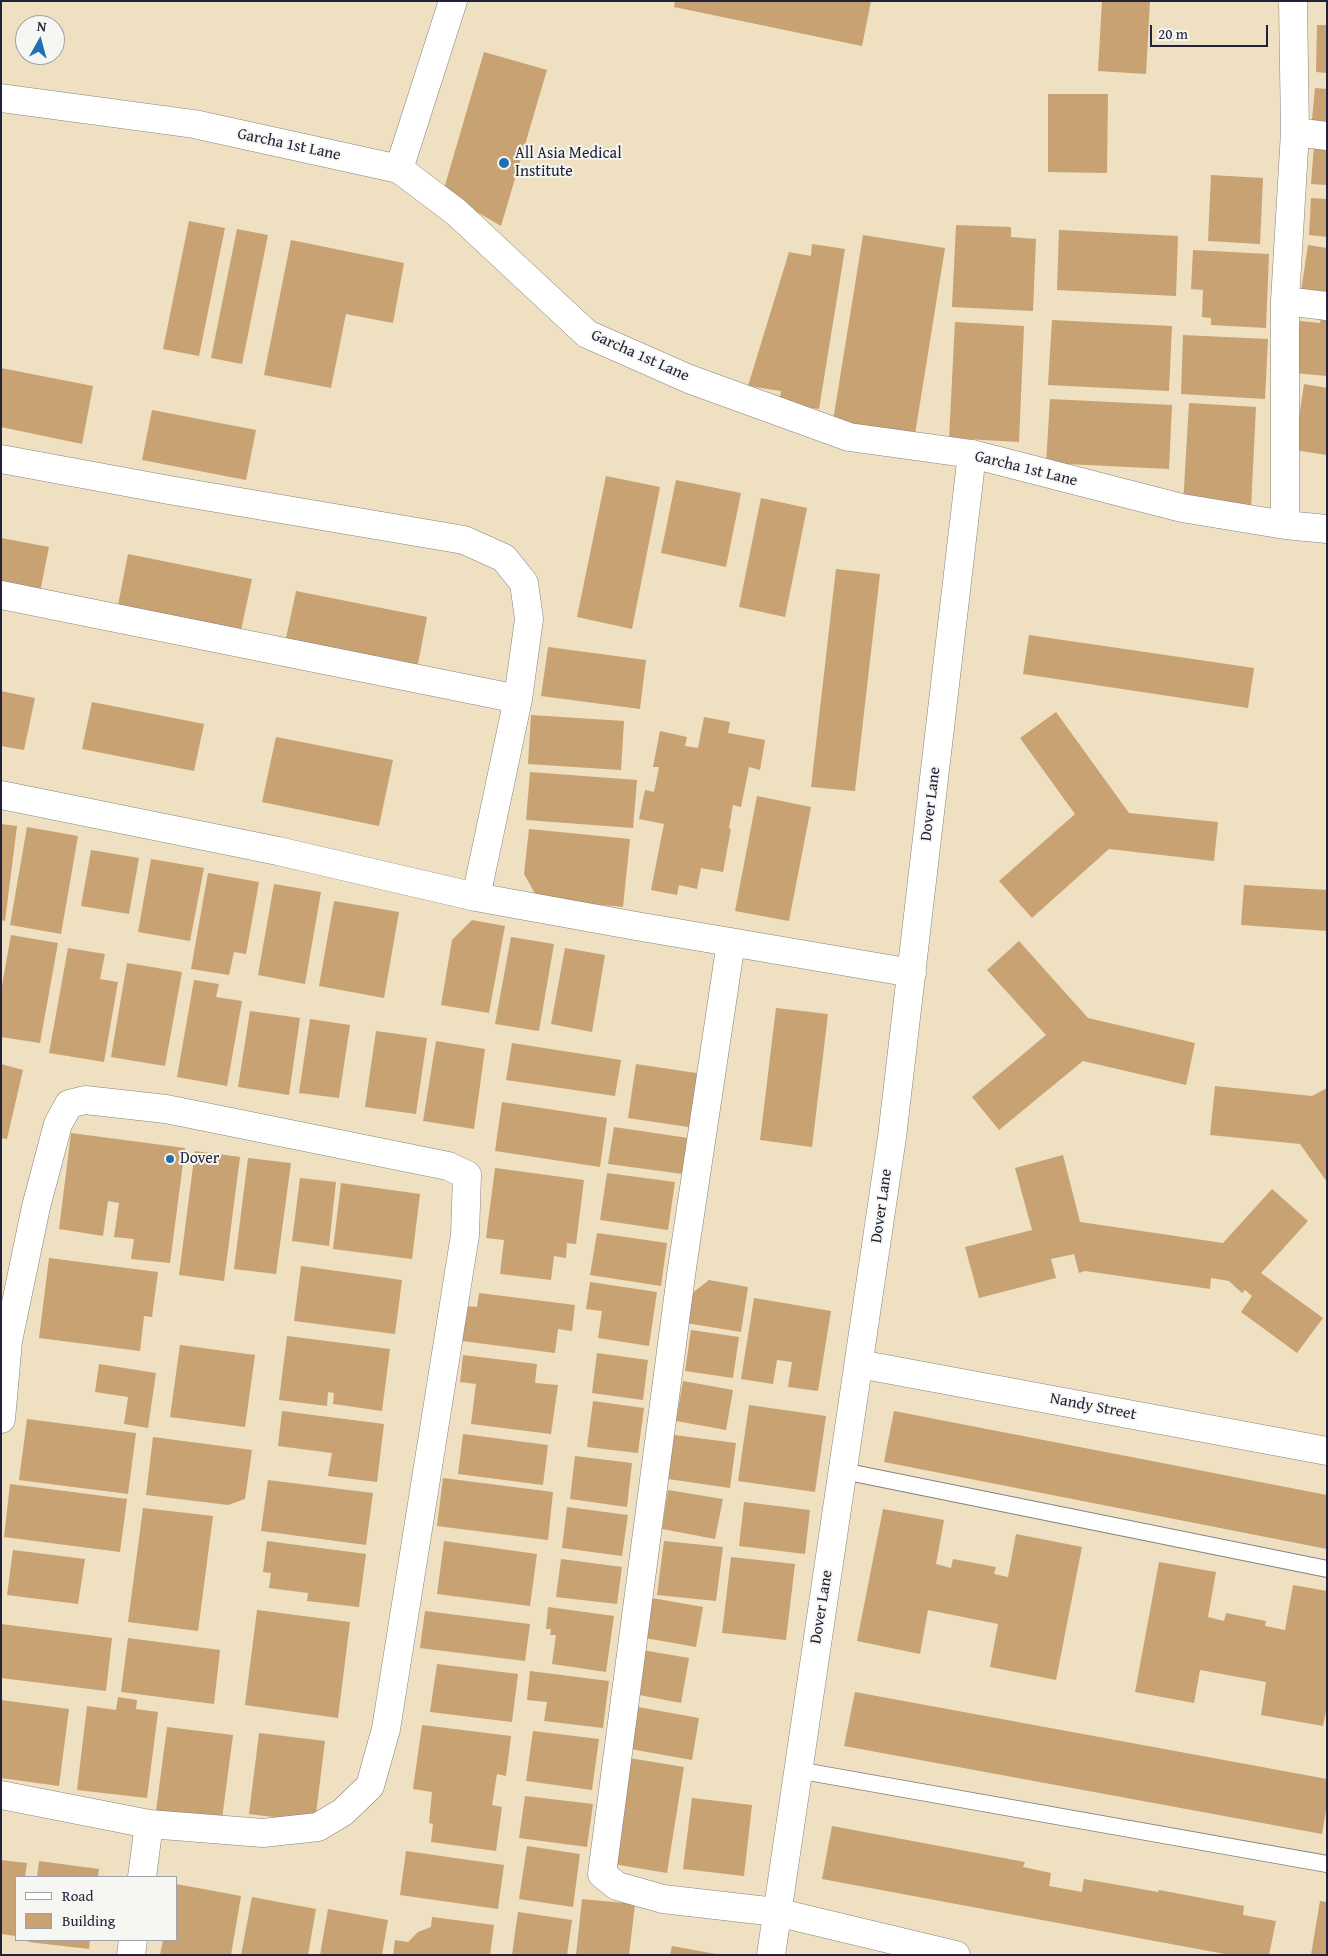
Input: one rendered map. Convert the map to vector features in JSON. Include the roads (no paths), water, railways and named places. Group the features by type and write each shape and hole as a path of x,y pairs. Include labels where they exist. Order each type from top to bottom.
{"street":[{"path":"399,169 453,1"},
{"path":"1285,525 1285,300 1295,132 1293,1"},
{"name":"Garcha 1st Lane","path":"1,98 194,124 399,169 456,212 587,334 690,379 850,438 972,454 1182,508 1285,525 1327,529"},
{"path":"1295,132 1327,136"},
{"path":"1285,300 1327,306"},
{"name":"Dover Lane","path":"771,1955 892,1137 972,454"},
{"path":"1,459 169,490 464,540 504,558 524,583 529,620 518,700 476,897"},
{"path":"1,595 518,700"},
{"path":"1,795 278,850 476,897 912,973"},
{"path":"731,942 682,1268 602,1874 617,1886 663,1899 776,1912 956,1955"},
{"path":"1,1417 8,1341 36,1207 58,1124 69,1104 86,1100 166,1109 448,1166 467,1175 465,1235 388,1720 370,1786 343,1812 318,1827 263,1833 149,1824 1,1795"},
{"name":"Nandy Street","path":"859,1364 1327,1451"},
{"path":"142,1876 149,1824"},
{"path":"131,1955 133,1941"}],"lane":[{"path":"843,1471 1327,1570"},
{"path":"798,1770 1327,1864"}],"place":[{"name":"All Asia Medical Institute","path":"504,163"},
{"name":"Dover","path":"170,1159"}]}
